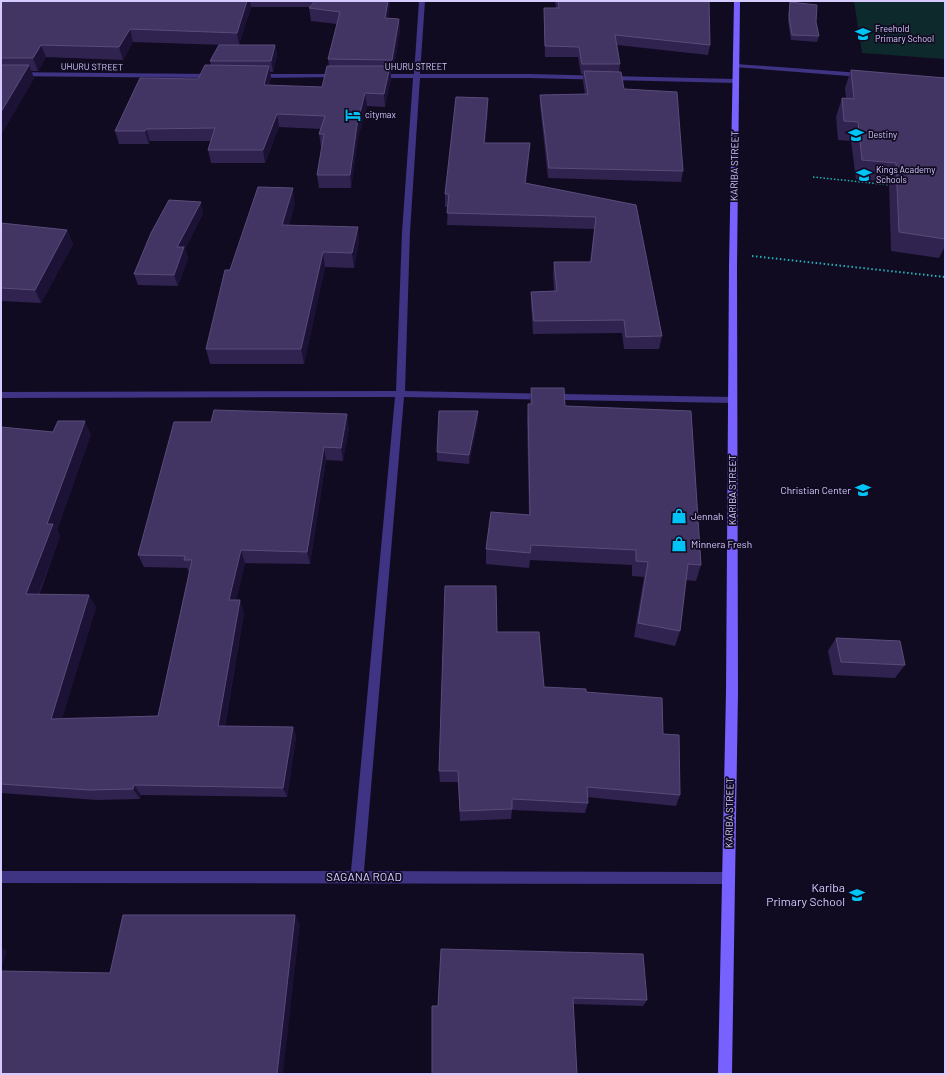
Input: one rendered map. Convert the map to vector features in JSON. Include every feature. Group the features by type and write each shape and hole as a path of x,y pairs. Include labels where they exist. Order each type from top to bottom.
{"street":[{"path":"357,877 400,394 406,232 422,1"},
{"name":"KARIBA STREET","path":"725,1074 727,878 732,684 733,254 737,1"},
{"path":"736,66 866,76"},
{"name":"UHURU STREET","path":"1,74 218,76"},
{"path":"250,76 346,76"},
{"name":"UHURU STREET","path":"370,76 537,76 735,80"},
{"path":"1,395 400,394 732,400"},
{"name":"SAGANA ROAD","path":"1,877 727,878"}],"path":[{"path":"812,177 898,186"},
{"path":"733,254 945,277"}],"green space":[{"path":"854,1 945,1 945,59 862,53"}],"building":[{"path":"1,1 247,1 237,33 130,29 119,47 41,45 33,58 1,58"},
{"path":"315,1 388,1 385,18 399,19 392,60 328,59 340,12 309,8"},
{"path":"558,1 709,1 710,45 615,35 620,64 582,64 579,47 545,46 544,8 559,8"},
{"path":"790,2 817,5 816,22 819,36 792,35 789,16"},
{"path":"219,45 275,45 271,61 210,61"},
{"path":"1,65 29,65 1,112"},
{"path":"205,65 269,66 264,85 322,87 327,66 390,66 384,94 365,93 357,125 350,175 317,175 324,134 319,134 325,116 277,114 263,150 208,150 215,128 115,131 140,78 198,79"},
{"path":"851,70 945,78 945,239 899,232 896,163 862,160 858,122 844,121 842,98 854,99"},
{"path":"584,71 621,72 624,89 677,92 683,171 549,168 540,95 588,94"},
{"path":"456,97 488,98 484,143 530,143 525,183 636,205 662,336 626,337 624,320 534,321 531,292 557,291 554,262 591,262 596,217 447,213 449,194 445,194"},
{"path":"258,187 293,188 282,225 358,227 352,253 323,252 301,349 206,349 225,270 230,270"},
{"path":"169,200 201,202 177,247 184,247 174,275 134,274 151,233"},
{"path":"1,223 67,230 35,290 1,288"},
{"path":"531,388 564,388 565,406 691,411 701,565 688,564 680,631 638,623 648,562 636,561 636,550 531,545 530,553 486,549 491,512 530,515 528,404 532,404"},
{"path":"214,410 347,414 341,448 324,447 307,552 241,550 229,600 240,600 218,726 293,727 283,788 134,785 133,789 89,790 1,784 1,427 53,432 58,421 85,421 47,524 53,524 26,594 89,595 51,719 158,716 192,560 184,560 185,556 138,555 174,422 211,422"},
{"path":"439,411 478,411 469,455 437,452"},
{"path":"445,586 496,586 497,632 539,632 544,687 586,689 586,692 662,698 663,734 679,735 680,795 587,787 588,803 512,799 512,809 460,811 458,771 439,771"},
{"path":"836,638 900,641 905,665 841,662"},
{"path":"123,915 295,915 277,1074 1,1074 1,971 110,973"},
{"path":"441,949 643,954 647,1000 573,998 577,1074 432,1074 432,1006 438,1006"}],"place":[{"name":"Freehold Primary School","path":"863,34"},
{"name":"citymax","path":"353,115"},
{"name":"Destiny","path":"856,135"},
{"name":"Kings Academy Schools","path":"864,175"},
{"name":"Christian Center","path":"863,490"},
{"name":"Jennah","path":"679,516"},
{"name":"Minnera Fresh","path":"679,544"},
{"name":"Kariba Primary School","path":"857,895"}]}
